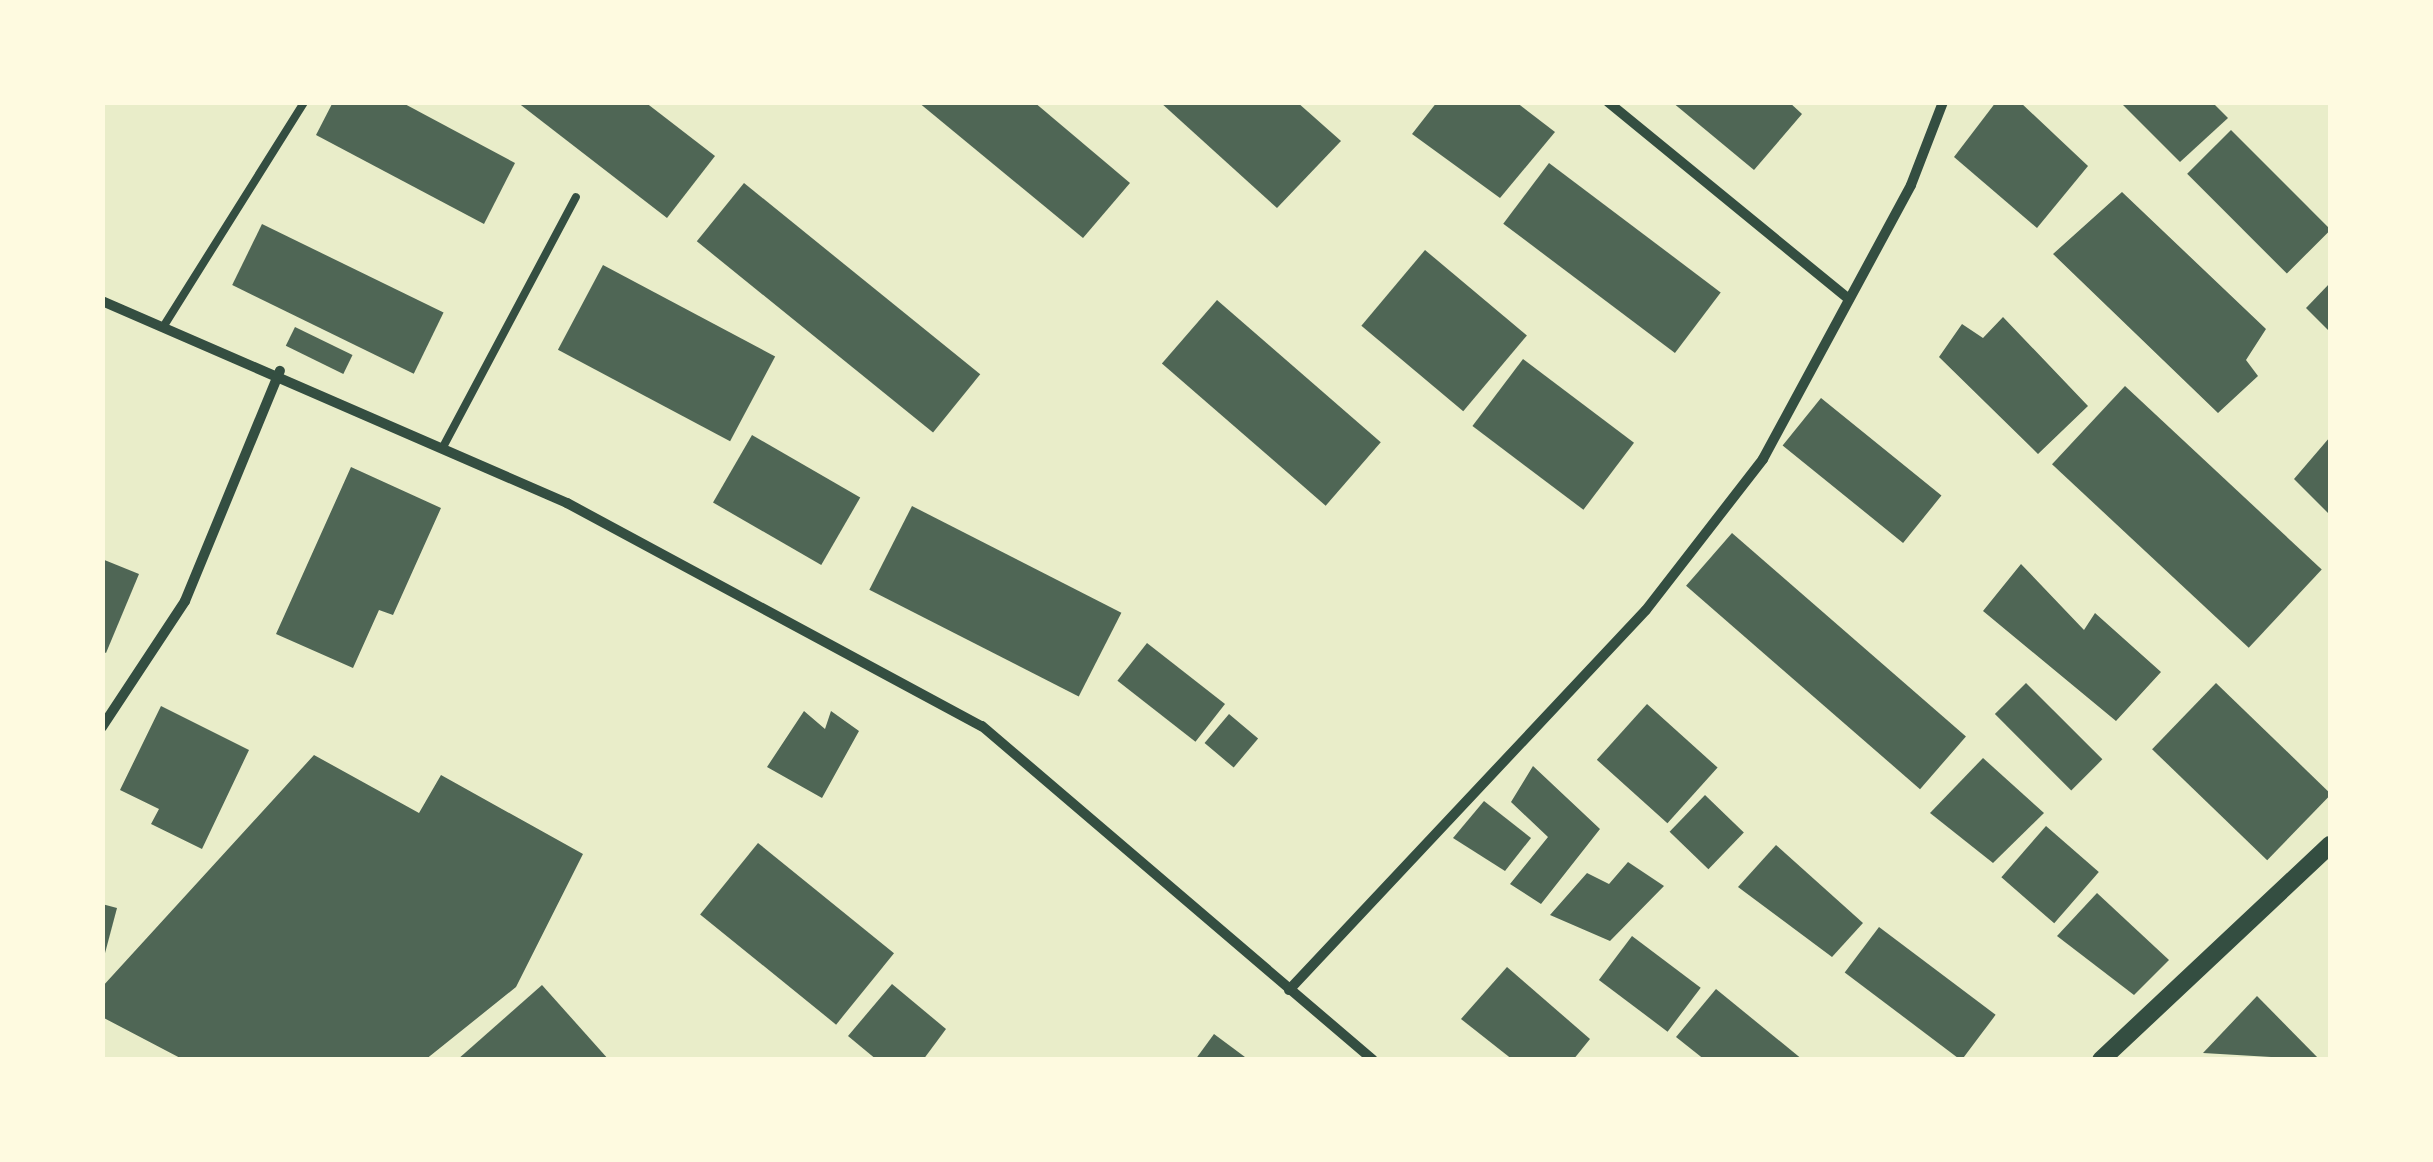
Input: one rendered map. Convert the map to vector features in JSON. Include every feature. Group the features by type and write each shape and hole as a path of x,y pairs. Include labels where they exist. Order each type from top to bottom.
{"street":[{"path":"1608,102 1849,299"},
{"path":"1289,990 1646,610 1763,459 1849,299 1944,102"},
{"path":"102,301 280,371 567,502 982,726 1372,1060"},
{"path":"102,726 184,601 280,371"},
{"path":"2101,1060 2330,845"}],"lane":[{"path":"164,324 304,102"},
{"path":"444,447 576,197"}],"building":[{"path":"333,102 401,102 515,163 484,224 316,135"},
{"path":"517,102 645,102 715,156 667,218"},
{"path":"918,102 1034,102 1130,183 1083,238"},
{"path":"1160,102 1297,102 1341,141 1277,208"},
{"path":"1437,102 1516,102 1555,132 1500,198 1412,134"},
{"path":"1672,102 1789,102 1802,114 1754,170"},
{"path":"1996,102 2020,102 2088,166 2037,228 1954,157"},
{"path":"2120,102 2212,102 2228,118 2180,162"},
{"path":"2231,130 2330,229 2287,274 2187,174"},
{"path":"1549,163 1721,292 1675,353 1503,224"},
{"path":"744,183 980,374 933,433 697,241"},
{"path":"2122,192 2266,329 2246,360 2258,376 2218,413 2053,254"},
{"path":"262,224 444,313 414,374 232,285"},
{"path":"1425,250 1527,335 1463,411 1361,326"},
{"path":"603,265 775,357 730,441 558,350"},
{"path":"2330,283 2330,332 2306,308"},
{"path":"1217,300 1381,442 1326,506 1162,363"},
{"path":"2003,317 2088,406 2038,454 1939,357 1962,324 1983,338"},
{"path":"295,327 353,355 343,374 286,346"},
{"path":"1523,359 1634,443 1583,510 1472,426"},
{"path":"2125,386 2322,569 2249,648 2052,464"},
{"path":"1821,398 1941,496 1903,543 1783,445"},
{"path":"752,435 860,498 821,565 713,503"},
{"path":"2330,437 2330,515 2294,479"},
{"path":"351,467 441,508 393,615 379,610 353,668 276,634"},
{"path":"912,506 1121,613 1079,696 869,590"},
{"path":"1732,533 1966,736 1920,789 1686,586"},
{"path":"102,559 139,574 106,653 102,651"},
{"path":"2021,564 2084,630 2095,613 2161,672 2116,721 1983,611"},
{"path":"1147,643 1225,704 1195,742 1117,681"},
{"path":"2026,683 2102,759 2071,790 1995,714"},
{"path":"2216,683 2330,793 2267,860 2152,749"},
{"path":"1647,704 1718,768 1667,823 1597,760"},
{"path":"161,706 249,750 202,849 151,824 159,809 120,790"},
{"path":"804,711 825,729 831,711 859,731 822,798 767,767"},
{"path":"1229,714 1258,738 1234,768 1205,743"},
{"path":"314,755 419,813 441,775 583,854 516,987 425,1060 184,1060 102,1017 102,987"},
{"path":"1983,758 2044,813 1993,863 1930,813"},
{"path":"1533,766 1600,829 1541,904 1510,884 1548,837 1511,802"},
{"path":"1705,795 1744,833 1708,869 1670,832"},
{"path":"1484,801 1531,838 1505,871 1453,838"},
{"path":"2046,826 2099,872 2054,923 2001,877"},
{"path":"758,843 894,953 836,1025 700,914"},
{"path":"1776,845 1863,923 1832,957 1738,887"},
{"path":"1628,862 1664,886 1610,941 1550,915 1587,873 1609,884"},
{"path":"2097,893 2169,960 2134,995 2057,936"},
{"path":"102,904 117,908 104,957 102,957"},
{"path":"1879,927 1996,1015 1961,1060 1845,973"},
{"path":"1632,936 1701,988 1668,1032 1599,980"},
{"path":"1507,967 1590,1039 1573,1060 1513,1060 1461,1019"},
{"path":"892,984 946,1029 923,1060 877,1060 848,1036"},
{"path":"542,985 609,1060 457,1060"},
{"path":"1716,989 1803,1060 1705,1060 1676,1037"},
{"path":"2257,996 2320,1060 2203,1053"},
{"path":"1214,1034 1249,1060 1195,1060"}]}
